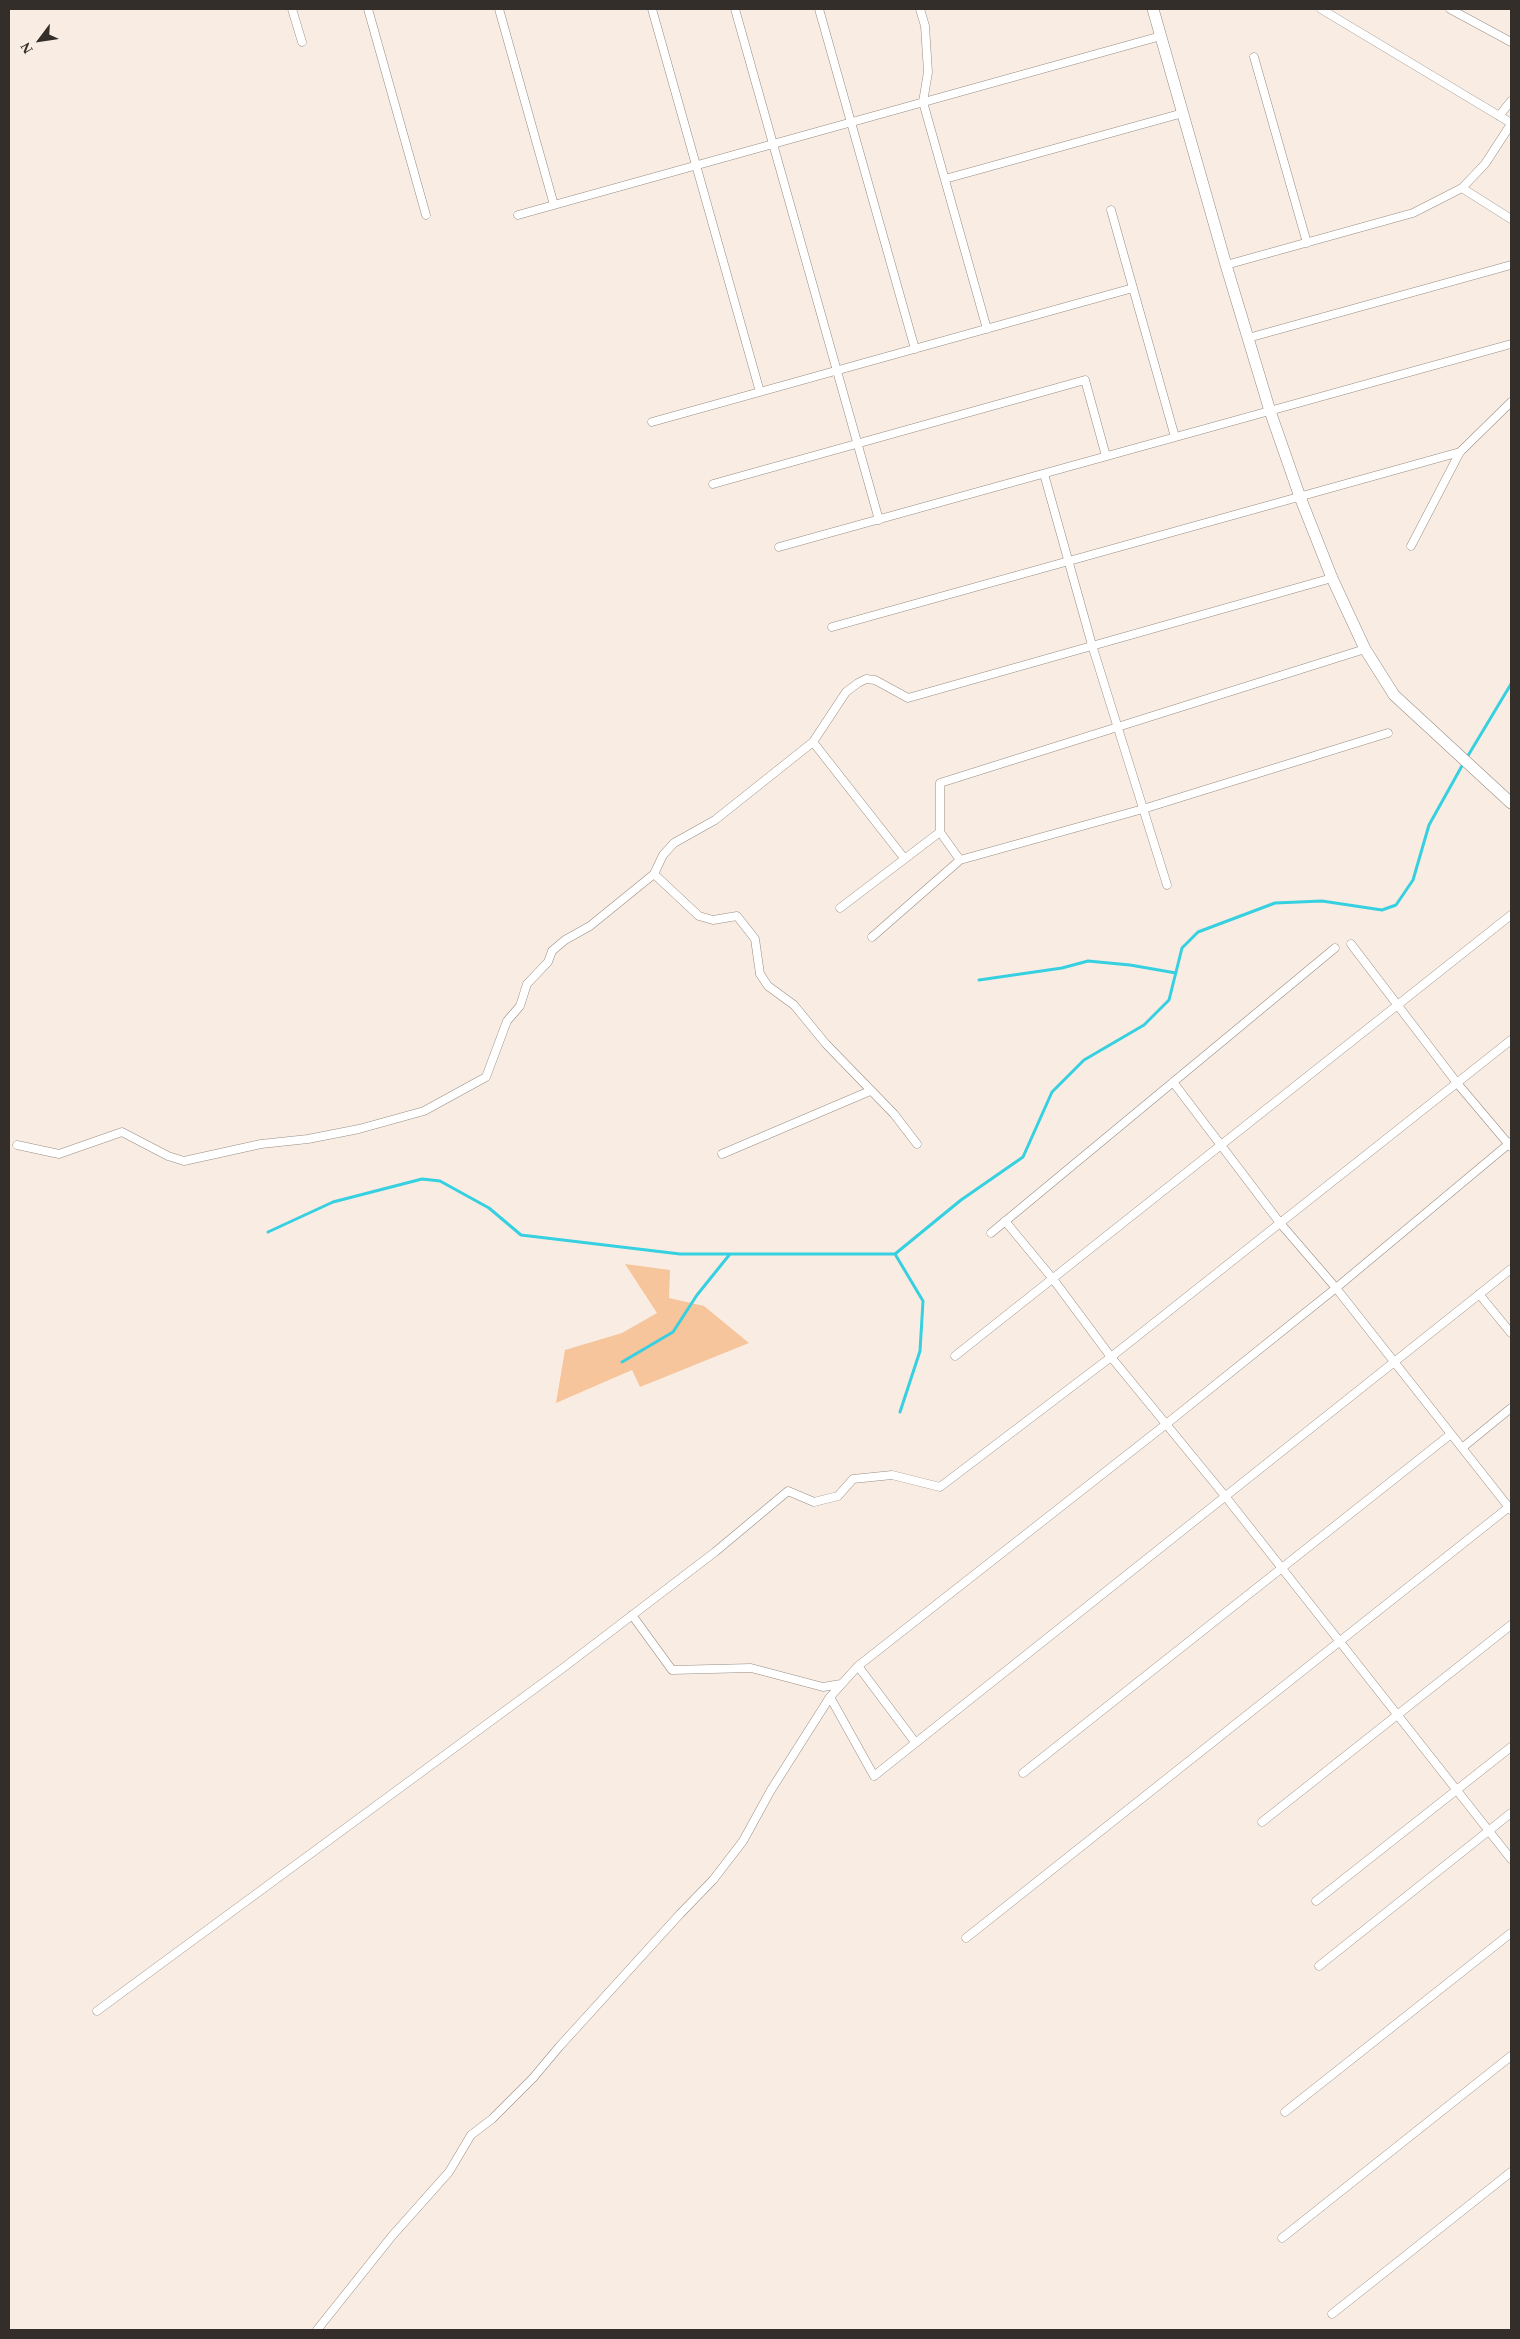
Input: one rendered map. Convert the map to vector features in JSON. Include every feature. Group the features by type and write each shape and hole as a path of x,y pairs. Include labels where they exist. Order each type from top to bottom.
{"main road":[{"path":"1153,9 1270,411 1300,497 1332,578 1365,650 1394,694 1511,803"}],"street":[{"path":"292,9 302,42"},
{"path":"368,9 426,215"},
{"path":"499,9 554,205"},
{"path":"652,9 760,392"},
{"path":"735,9 879,520"},
{"path":"819,9 915,349"},
{"path":"920,9 925,26 928,72 923,102 987,329"},
{"path":"1226,265 1413,213 1462,188 1485,164 1511,123 1321,9"},
{"path":"1450,9 1511,42"},
{"path":"518,215 1161,36"},
{"path":"1254,57 1307,242"},
{"path":"1499,116 1511,101"},
{"path":"945,180 1183,113"},
{"path":"1462,188 1511,219"},
{"path":"1111,210 1175,437"},
{"path":"1248,338 1511,265"},
{"path":"652,422 1133,288"},
{"path":"779,548 1511,344"},
{"path":"712,484 1085,380 1106,456"},
{"path":"1411,546 1460,452 1511,402"},
{"path":"832,627 1460,452"},
{"path":"1044,474 1092,644 1167,885"},
{"path":"18,1145 59,1154 122,1132 168,1156 184,1161 261,1144 334,1134 424,1111 486,1077 507,1021 520,1006 527,984 548,962 552,951 565,940 590,926 654,874 663,855 674,843 715,820 813,742 846,692 866,679 875,680 908,698 1092,644 1332,578"},
{"path":"960,860 940,832 940,782 1365,650"},
{"path":"872,937 960,860 1143,809 1388,733"},
{"path":"813,742 904,858"},
{"path":"840,908 940,832"},
{"path":"654,874 699,916 712,920 737,916 755,939 760,974 768,986 794,1005 826,1044 894,1114 917,1144"},
{"path":"955,1356 1511,915"},
{"path":"317,2330 392,2236 449,2172 471,2135 492,2119 533,2078 559,2047 713,1880 743,1841 771,1790 830,1697 858,1666 1165,1425 1336,1288 1510,1144 1457,1083 1399,1004 1350,944"},
{"path":"991,1233 1335,948"},
{"path":"97,2011 563,1668 715,1552 788,1491 814,1502 838,1496 853,1480 892,1475 940,1487 1111,1357 1511,1040"},
{"path":"966,1938 1510,1509 1336,1288 1280,1223 1222,1144 1173,1082"},
{"path":"722,1154 870,1091"},
{"path":"1006,1221 1053,1279 1111,1357 1225,1496 1511,1859"},
{"path":"830,1697 874,1776 914,1742 1511,1269"},
{"path":"1479,1294 1511,1333"},
{"path":"1462,1448 1511,1408"},
{"path":"1024,1773 1451,1434"},
{"path":"632,1615 672,1670 751,1668 823,1687 841,1684"},
{"path":"1262,1822 1511,1625"},
{"path":"858,1666 914,1742"},
{"path":"1316,1901 1511,1746"},
{"path":"1318,1966 1511,1813"},
{"path":"1285,2112 1511,1933"},
{"path":"1282,2238 1511,2056"},
{"path":"1332,2314 1511,2172"}],"shaded area":[{"path":"625,1264 670,1270 669,1298 704,1306 749,1343 640,1387 632,1370 556,1403 565,1350 622,1333 657,1313"}],"waterway":[{"path":"1466,759 1511,684"},
{"path":"268,1232 333,1202 422,1179 440,1181 489,1208 521,1235 680,1254 895,1254 961,1200 1023,1157 1052,1092 1084,1060 1144,1025 1169,1000 1182,948 1198,932 1275,903 1322,901 1382,910 1396,905 1413,880 1429,825 1463,764"},
{"path":"979,980 1062,968 1088,961 1130,965 1176,973"},
{"path":"622,1362 673,1332 697,1295 730,1254"},
{"path":"895,1254 923,1301 920,1351 900,1412"}]}
